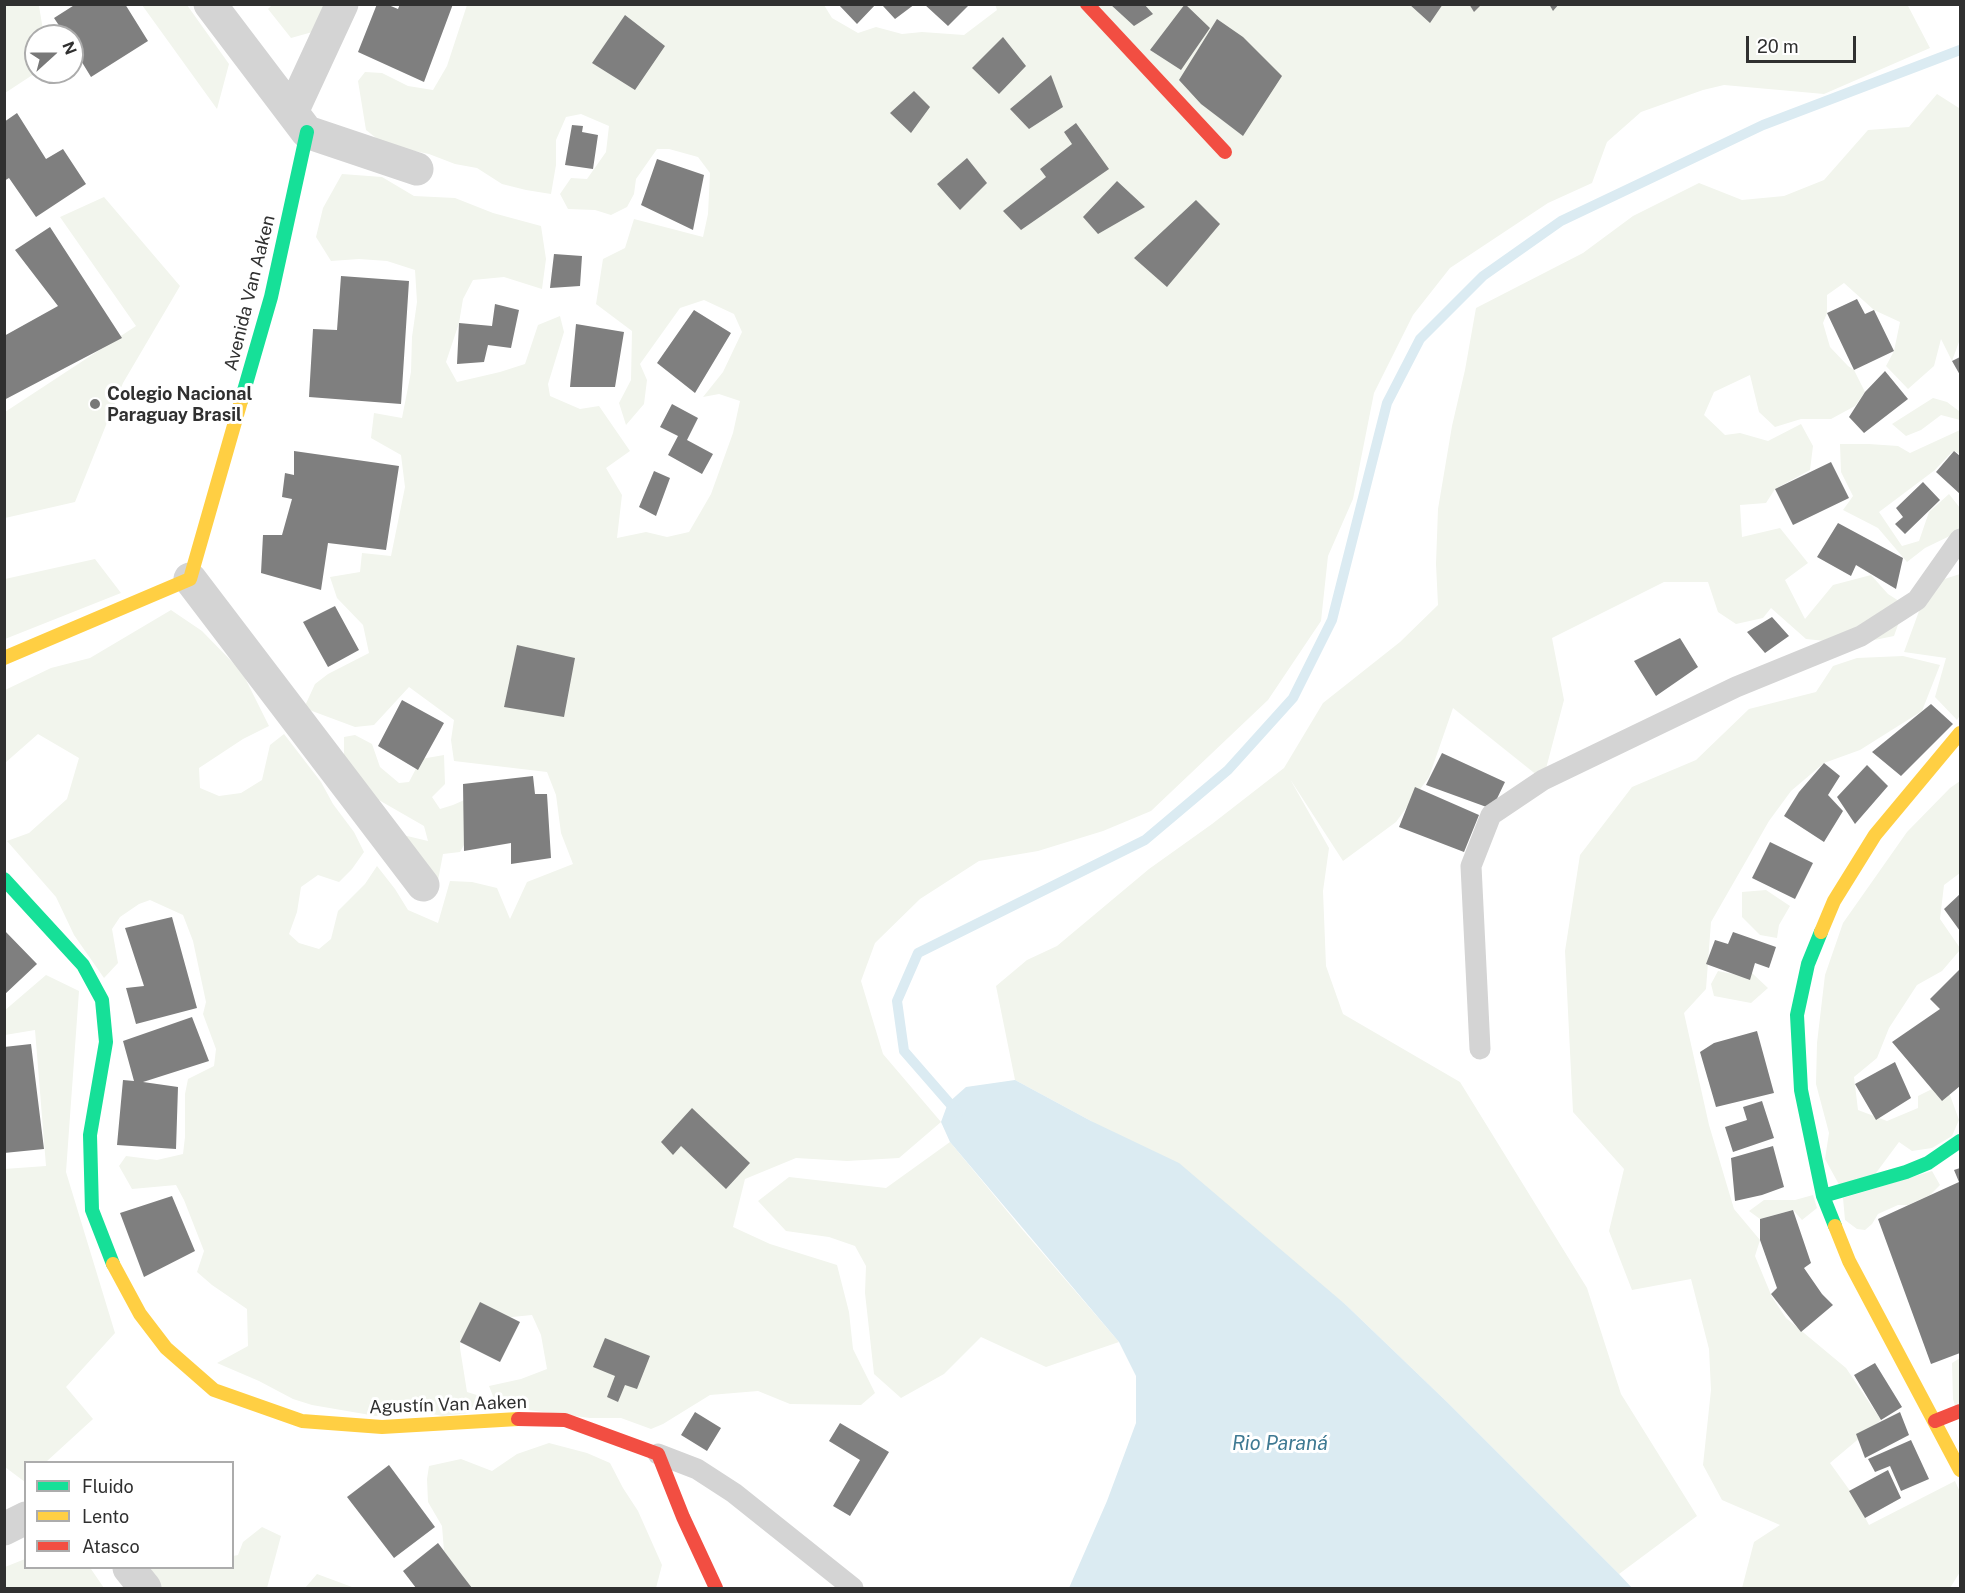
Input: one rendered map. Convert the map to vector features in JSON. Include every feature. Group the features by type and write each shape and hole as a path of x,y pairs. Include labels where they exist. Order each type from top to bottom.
{"street":[{"path":"210,4 299,122 417,169"},
{"path":"299,122 342,4"},
{"path":"1087,4 1225,152"},
{"name":"Avenida Van Aaken","path":"190,579 271,297 299,122"},
{"path":"4,658 190,579 423,885"},
{"path":"1960,733 1875,835 1834,902 1808,964 1797,1015 1801,1090 1823,1196 1849,1262 1960,1470"},
{"name":"Agustín Van Aaken","path":"4,879 83,965 102,1000 106,1042 90,1135 92,1210 114,1267 140,1314 166,1348 213,1390 302,1421 382,1427 516,1419 565,1419 658,1454"},
{"path":"1823,1196 1914,1169 1960,1141"},
{"path":"1935,1421 1960,1411"},
{"path":"658,1454 716,1588"},
{"path":"4,1529 24,1519"},
{"path":"130,1569 145,1588"}],"lane":[{"path":"1480,1049 1471,866 1491,815 1544,780 1736,687 1861,636 1917,600 1960,539"},
{"path":"658,1454 697,1469 734,1493 853,1588"}],"shaded area":[{"path":"5,4 41,5 39,6 42,24 24,24 24,81 5,93"},
{"path":"995,4 1907,4 1930,48 1824,94 1724,85 1641,112 1607,142 1592,183 1548,203 1450,268 1413,315 1374,393 1353,499 1328,556 1321,621 1268,700 1151,811 1103,831 1038,851 979,861 920,899 875,943 861,981 883,1054 941,1122 899,1158 847,1161 796,1158 745,1179 733,1227 770,1244 837,1265 849,1312 853,1349 875,1393 861,1405 790,1404 758,1391 710,1395 651,1429 621,1418 590,1418 497,1406 489,1386 521,1379 547,1369 541,1335 532,1315 492,1319 470,1327 460,1342 467,1392 480,1396 469,1413 442,1416 404,1408 376,1416 312,1405 293,1399 217,1363 248,1346 247,1309 197,1272 204,1251 176,1185 132,1189 119,1166 126,1156 157,1160 183,1154 185,1094 188,1079 214,1066 216,1049 203,1014 206,1002 193,941 183,915 150,900 139,904 120,917 112,929 118,963 104,978 74,935 56,897 7,841 29,833 67,799 79,758 38,734 5,763 5,690 51,668 90,658 171,610 202,631 242,672 269,726 243,739 199,768 200,788 219,796 241,793 262,780 270,745 284,734 321,782 333,804 354,832 364,852 339,882 318,875 301,887 297,912 289,934 299,943 319,949 331,939 338,911 365,884 377,866 408,910 438,923 450,881 472,882 497,888 510,919 527,882 573,864 561,833 556,795 547,772 454,761 451,740 454,720 409,687 374,725 355,727 304,708 315,684 328,674 369,653 363,625 337,598 330,577 360,572 362,553 391,556 405,487 401,455 371,438 374,413 402,418 411,372 412,337 417,302 415,270 387,261 359,259 331,261 316,237 323,208 342,174 382,177 414,196 455,198 493,213 541,226 546,259 542,289 504,277 473,280 463,299 459,323 446,362 457,382 525,364 538,325 560,316 564,332 548,384 550,396 580,409 599,406 630,451 606,468 622,495 617,538 646,532 667,537 689,532 711,494 733,433 740,401 719,394 703,397 723,372 742,332 734,314 704,300 680,308 640,364 647,380 644,404 626,425 619,403 631,380 632,331 596,304 603,259 625,248 634,219 703,237 708,214 710,173 698,157 669,149 657,149 636,179 634,194 627,207 611,215 595,210 568,209 560,194 571,178 587,179 606,152 609,126 581,114 566,117 556,140 556,165 551,194 526,190 502,184 477,168 455,164 429,154 385,145 366,130 358,81 365,72 382,73 408,86 433,90 447,66 467,5 824,5 832,18 858,33 876,27 902,34 922,32 964,35 997,10"},
{"path":"142,5 187,5 229,64 217,109"},
{"path":"272,5 336,5 316,31 291,38 268,9"},
{"path":"1937,94 1959,108 1960,112 1960,339 1952,361 1941,339 1934,366 1908,389 1886,366 1894,351 1900,322 1874,310 1844,283 1827,295 1827,313 1823,323 1830,347 1854,370 1865,392 1855,406 1831,419 1801,419 1775,427 1759,412 1750,375 1714,392 1704,415 1725,435 1740,433 1768,441 1801,424 1813,446 1810,470 1775,489 1766,503 1740,505 1742,537 1780,528 1808,563 1785,580 1805,619 1833,585 1871,575 1888,594 1905,605 1894,636 1855,644 1806,639 1771,608 1763,618 1736,624 1718,612 1708,582 1664,582 1552,638 1564,700 1543,780 1453,708 1429,777 1396,822 1343,861 1290,779 1329,848 1323,891 1326,966 1343,1014 1460,1082 1587,1288 1621,1394 1697,1516 1619,1574 1346,1305 1091,1121 1015,1080 996,986 1027,960 1057,946 1149,869 1284,768 1323,703 1400,642 1438,605 1436,564 1438,509 1476,308 1583,253 1633,216 1699,183 1742,200 1784,196 1824,180 1868,130 1909,127"},
{"path":"104,197 180,286 123,383 75,502 5,518 5,412 136,326 60,217"},
{"path":"1933,398 1947,402 1959,411 1960,420 1941,415 1921,430 1906,436 1892,424"},
{"path":"1960,430 1960,454 1954,451 1951,453 1935,470 1879,512 1902,546 1919,541 1929,512 1949,494 1960,508 1960,531 1925,548 1907,562 1878,528 1843,510 1853,496 1841,472 1840,444 1898,446 1910,453"},
{"path":"95,559 121,593 5,639 5,579"},
{"path":"1960,574 1960,715 1957,720 1935,697 1946,658 1904,652 1929,584"},
{"path":"1903,656 1940,665 1922,711 1860,750 1824,763 1791,791 1769,821 1711,922 1706,989 1684,1013 1709,1125 1734,1209 1760,1240 1755,1256 1772,1297 1786,1318 1846,1368 1881,1420 1830,1463 1853,1495 1869,1525 1955,1481 1960,1492 1960,1572 1950,1588 1742,1588 1754,1542 1780,1525 1722,1500 1703,1465 1711,1390 1709,1349 1691,1279 1632,1290 1609,1231 1624,1169 1573,1112 1565,951 1580,855 1632,787 1696,760 1749,709 1816,692 1833,666 1857,658"},
{"path":"355,735 372,744 380,767 399,783 409,782 421,759 444,755 445,784 432,797 440,809 471,797 475,825 460,852 443,854 435,896 403,835 428,841 424,826 344,780 344,737"},
{"path":"1960,781 1960,873 1944,885 1940,919 1960,950 1942,971 1917,985 1889,1028 1877,1058 1854,1077 1858,1110 1887,1121 1918,1108 1918,1096 1932,1089 1950,1095 1959,1120 1952,1136 1932,1148 1912,1151 1899,1142 1873,1177 1842,1190 1825,1159 1829,1133 1816,1084 1817,1043 1825,975 1843,923 1907,832 1950,788"},
{"path":"1766,890 1790,906 1779,925 1777,938 1760,935 1742,917 1742,892"},
{"path":"1718,971 1738,975 1752,973 1768,988 1751,1003 1714,996 1711,984"},
{"path":"46,975 79,991 66,1172 115,1333 66,1387 93,1419 47,1461 24,1461 24,1481 5,1467 4,1169 46,1166 35,1030 5,1035 4,1011"},
{"path":"950,1142 1119,1342 1046,1367 981,1337 944,1374 901,1398 874,1374 865,1293 866,1266 855,1246 829,1237 786,1231 758,1201 789,1177 886,1188"},
{"path":"1932,1171 1940,1185 1930,1195 1908,1205 1898,1205 1878,1214 1865,1230 1857,1229 1845,1220 1843,1198"},
{"path":"1813,1195 1817,1208 1802,1220 1793,1210 1760,1219 1749,1211 1764,1200 1795,1200"},
{"path":"1960,1358 1960,1422 1953,1399 1952,1363"},
{"path":"549,1443 587,1453 610,1463 638,1511 662,1565 656,1588 470,1588 444,1551 442,1526 428,1502 429,1466 461,1459 492,1471 517,1454"},
{"path":"262,1527 281,1536 267,1588 141,1588 146,1571 152,1569 234,1569 234,1556 238,1555 243,1542"},
{"path":"24,1559 24,1569 91,1569 104,1588 5,1588 5,1567"},
{"path":"317,1574 352,1587 353,1588 305,1588"}],"water":[{"name":"Rio Paraná","path":"1015,1080 1091,1121 1179,1163 1346,1305 1447,1402 1632,1588 1069,1588 1107,1501 1136,1423 1136,1376 1119,1342 950,1142 941,1122 948,1103 966,1087"}],"building":[{"path":"76,4 125,4 148,41 91,77 84,66 84,24 58,24 54,18"},
{"path":"377,4 386,4 398,9 400,4 453,4 424,82 358,52"},
{"path":"838,4 876,4 857,24"},
{"path":"885,4 915,4 895,19 883,6"},
{"path":"924,4 970,4 948,26"},
{"path":"1110,4 1144,4 1153,14 1134,26"},
{"path":"1185,4 1210,28 1181,70 1150,50"},
{"path":"1409,4 1443,4 1430,23"},
{"path":"1469,4 1482,4 1474,12"},
{"path":"1549,4 1559,4 1553,11"},
{"path":"625,15 665,46 635,90 592,63"},
{"path":"1217,19 1243,37 1282,76 1243,136 1201,104 1179,80"},
{"path":"1003,37 1026,66 999,94 972,68"},
{"path":"1051,75 1063,107 1029,129 1010,109"},
{"path":"914,91 930,107 911,133 890,113"},
{"path":"17,113 46,159 63,149 86,184 36,217 9,178 4,181 4,122"},
{"path":"1076,123 1109,169 1021,230 1003,211 1046,177 1040,169 1072,144 1064,132"},
{"path":"572,125 583,126 582,132 598,135 593,169 565,165"},
{"path":"967,158 987,183 960,210 937,184"},
{"path":"657,159 704,175 693,230 641,205"},
{"path":"1117,181 1145,207 1098,234 1083,217"},
{"path":"1196,200 1220,224 1167,287 1134,258"},
{"path":"50,227 122,338 4,400 4,336 58,306 15,250"},
{"path":"554,254 582,256 580,286 550,288"},
{"path":"341,276 409,281 401,404 309,397 313,329 337,330"},
{"path":"1857,299 1865,314 1874,310 1894,351 1854,370 1827,313"},
{"path":"495,304 519,310 511,348 488,345 484,362 457,364 459,323 492,326"},
{"path":"694,310 731,333 695,393 657,363"},
{"path":"576,324 624,332 615,387 570,387"},
{"path":"1960,357 1960,375 1952,361"},
{"path":"1885,371 1908,399 1864,433 1849,417 1865,392"},
{"path":"672,404 698,418 687,440 713,454 702,474 668,455 678,436 660,427"},
{"path":"294,451 399,466 386,550 328,543 321,590 261,573 263,535 282,535 292,499 282,497 285,473 294,475"},
{"path":"1954,451 1960,456 1960,494 1936,472"},
{"path":"1831,462 1849,498 1793,525 1775,489"},
{"path":"654,471 670,478 656,516 639,507"},
{"path":"1923,482 1940,500 1905,534 1895,524 1903,517 1896,508"},
{"path":"1838,523 1903,558 1896,589 1856,565 1851,576 1817,557"},
{"path":"335,606 359,650 328,667 303,622"},
{"path":"1772,617 1789,636 1765,653 1747,632"},
{"path":"1680,638 1698,667 1656,696 1634,661"},
{"path":"517,645 575,658 564,717 504,707"},
{"path":"402,700 444,723 418,770 378,746"},
{"path":"1931,704 1953,724 1901,776 1872,752"},
{"path":"1442,753 1505,782 1492,809 1426,785"},
{"path":"1824,763 1840,776 1828,795 1843,811 1824,842 1784,816 1799,792"},
{"path":"1867,765 1888,786 1855,824 1837,797"},
{"path":"533,776 535,794 547,794 551,858 511,864 511,843 464,851 463,784"},
{"path":"1415,787 1479,815 1464,852 1399,827"},
{"path":"1770,842 1813,863 1795,899 1752,878"},
{"path":"1960,894 1960,931 1944,909"},
{"path":"172,917 197,1008 136,1024 126,988 144,986 125,928"},
{"path":"4,930 37,964 4,995"},
{"path":"1733,932 1776,947 1769,968 1755,963 1750,980 1706,964 1715,940 1728,944"},
{"path":"1960,969 1960,1086 1942,1101 1892,1042 1940,1009 1930,999"},
{"path":"192,1017 209,1061 143,1082 178,1087 176,1149 117,1145 123,1080 134,1081 123,1041"},
{"path":"1757,1031 1774,1093 1716,1107 1700,1052 1714,1043"},
{"path":"31,1044 44,1149 4,1153 4,1047"},
{"path":"1895,1062 1911,1098 1876,1120 1855,1084"},
{"path":"1762,1101 1774,1138 1733,1152 1725,1127 1747,1120 1743,1107"},
{"path":"692,1108 750,1163 726,1189 681,1146 673,1155 661,1142"},
{"path":"1773,1146 1784,1187 1735,1201 1731,1158"},
{"path":"1960,1168 1960,1353 1931,1364 1878,1219 1959,1182 1954,1170"},
{"path":"172,1196 195,1251 144,1277 120,1213"},
{"path":"1793,1210 1811,1263 1804,1268 1822,1294 1833,1305 1801,1332 1771,1294 1777,1288 1760,1240 1760,1219"},
{"path":"480,1302 520,1322 500,1362 460,1342"},
{"path":"605,1338 650,1356 637,1389 625,1385 618,1402 607,1397 615,1376 593,1367"},
{"path":"1875,1363 1902,1407 1881,1420 1854,1375"},
{"path":"695,1412 721,1428 707,1451 681,1435"},
{"path":"1900,1412 1909,1435 1865,1458 1856,1434"},
{"path":"840,1423 889,1452 850,1516 833,1506 860,1460 829,1441"},
{"path":"1911,1440 1929,1479 1901,1491 1890,1466 1875,1472 1868,1459"},
{"path":"389,1465 435,1527 394,1558 347,1497"},
{"path":"1888,1470 1901,1498 1865,1518 1849,1491"},
{"path":"438,1543 472,1588 416,1588 403,1571"}],"waterway":[{"path":"958,1113 904,1051 897,1001 918,953 1145,840 1228,770 1293,698 1332,620 1387,403 1420,339 1483,276 1561,221 1763,125 1960,50"}],"traffic: fast":[{"path":"241,401 271,297 307,132"},
{"path":"4,879 83,965 102,1000 106,1042 90,1135 92,1210 113,1264"},
{"path":"1821,932 1808,964 1797,1015 1801,1090 1823,1196 1835,1226"},
{"path":"1823,1196 1906,1172 1928,1163 1960,1141"}],"traffic: slow":[{"path":"4,658 190,579 241,401"},
{"path":"1821,932 1834,901 1875,835 1960,733"},
{"path":"1835,1226 1849,1261 1960,1470"},
{"path":"113,1264 140,1314 166,1348 214,1390 302,1421 382,1427 518,1419"}],"traffic: jam":[{"path":"1087,4 1225,152"},
{"path":"1935,1421 1960,1411"},
{"path":"518,1419 565,1420 658,1454 683,1517 716,1588"}],"place":[{"name":"Colegio Nacional Paraguay Brasil","path":"95,404"}]}
